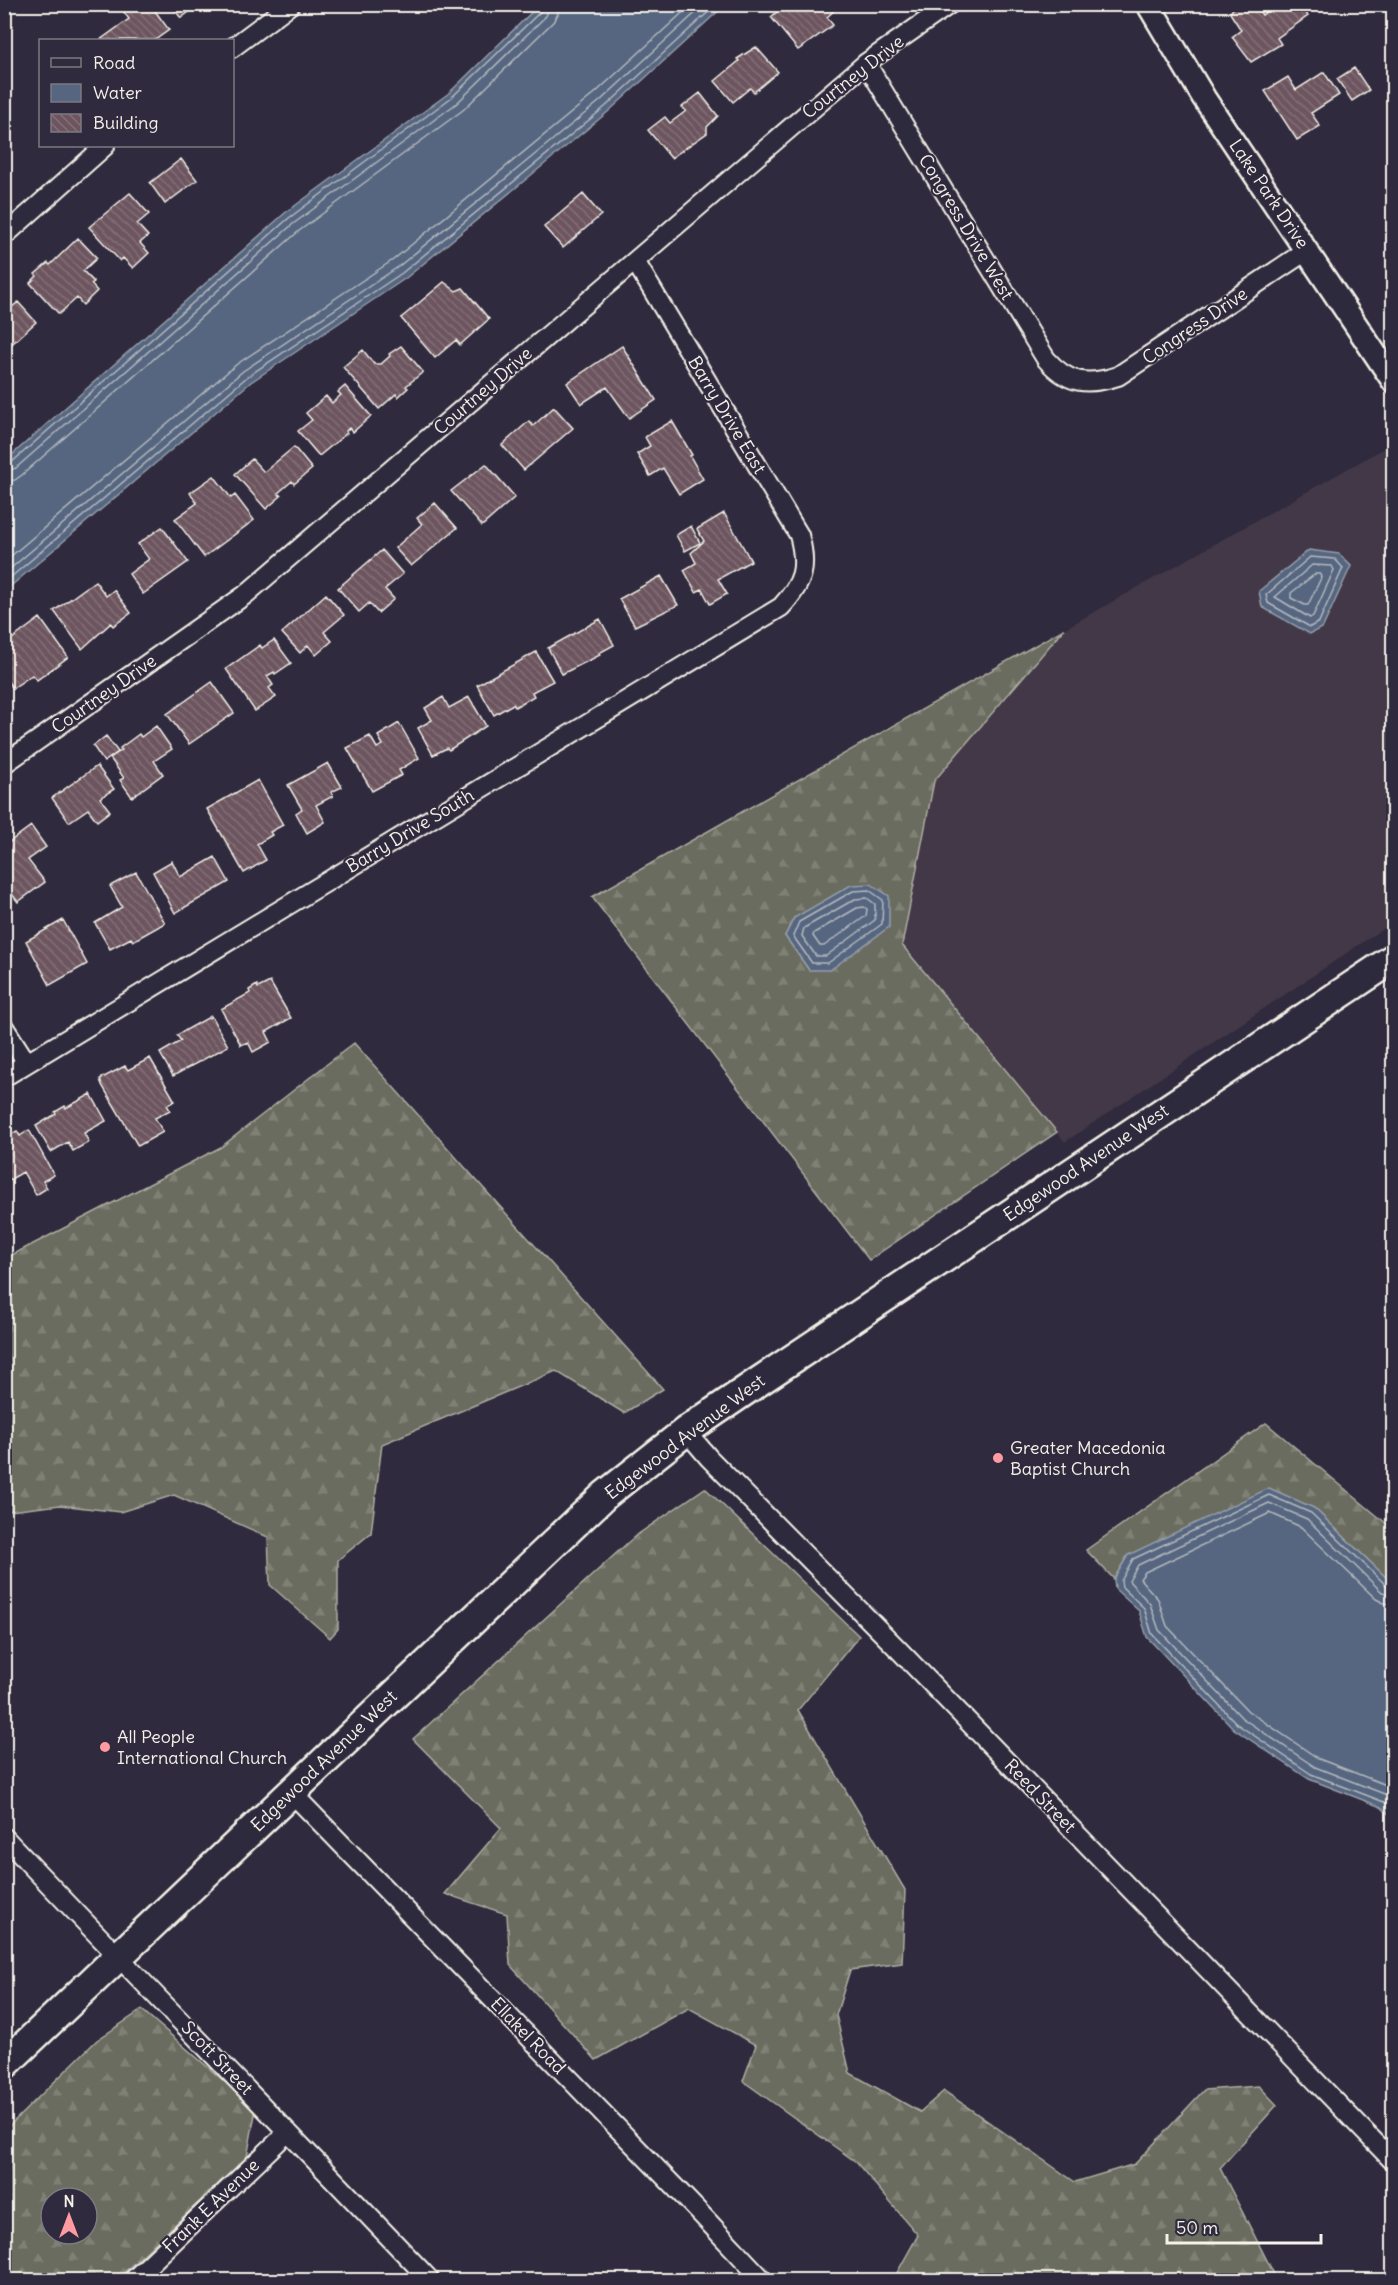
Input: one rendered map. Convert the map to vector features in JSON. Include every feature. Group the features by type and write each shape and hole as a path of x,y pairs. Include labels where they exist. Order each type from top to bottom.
{"main road":[{"name":"Edgewood Avenue West","path":"4,2065 605,1495 686,1431 1394,958"}],"street":[{"path":"234,47 291,4"},
{"name":"Courtney Drive","path":"4,764 245,595 866,63 950,4"},
{"name":"Lake Park Drive","path":"1148,4 1204,98 1394,382"},
{"name":"Congress Drive West","path":"866,63 1046,359 1058,373 1077,380"},
{"path":"4,236 104,147"},
{"name":"Congress Drive","path":"1077,380 1099,382 1118,376 1306,251"},
{"name":"Barry Drive East","path":"635,261 799,536 804,553 803,574"},
{"name":"Barry Drive South","path":"4,1077 780,607 795,592 803,574"},
{"path":"4,1027 27,1063"},
{"name":"Reed Street","path":"686,1431 709,1458 895,1646 1394,2162"},
{"name":"Ellakel Road","path":"291,1792 763,2280"},
{"name":"Scott Street","path":"4,1837 430,2280"},
{"name":"Frank E Avenue","path":"133,2280 288,2132"}],"shaded area":[{"path":"1393,443 1393,922 1065,1142 902,945 934,781 1064,629"}],"green space":[{"path":"1064,629 934,781 902,945 1057,1132 869,1260 592,897","holes":["794,918 809,970 785,936"]},
{"path":"354,1043 663,1389 624,1413 556,1371 382,1444 371,1533 338,1560 338,1629 330,1638 270,1585 268,1537 174,1495 120,1512 60,1505 10,1511 4,1503 4,1259 221,1147"},
{"path":"1266,1423 1393,1529 1393,1584 1314,1508 1128,1555 1114,1579 1086,1550"},
{"path":"705,1488 859,1636 798,1710 905,1890 902,1963 850,1970 836,2015 850,2073 920,2112 944,2091 1075,2182 1135,2164 1204,2090 1259,2086 1277,2105 1220,2168 1277,2280 893,2280 918,2235 856,2162 743,2081 756,2045 689,2008 596,2060 510,1965 507,1914 445,1894 501,1828 413,1739 634,1537"},
{"path":"142,2010 256,2109 247,2157 116,2280 5,2280 5,2130 97,2040"}],"water":[{"path":"539,5 725,5 609,111 406,278 251,382 5,591 5,461 285,213 449,93"},
{"path":"1309,550 1339,554 1351,566 1323,627 1310,634 1262,607 1259,591"},
{"path":"871,884 889,896 889,927 830,970 809,970 785,936 794,918 851,885"},
{"path":"1269,1488 1314,1508 1393,1584 1393,1818 1381,1807 1309,1779 1234,1729 1147,1637 1139,1611 1115,1589 1114,1579 1128,1555"}],"building":[{"path":"125,4 144,4 145,6 150,4 169,30 156,39 101,39 129,19 121,8"},
{"path":"170,4 200,4 181,18"},
{"path":"786,4 834,4 837,8 827,17 833,25 798,50 771,17"},
{"path":"1236,4 1255,4 1262,15 1275,4 1300,4 1308,16 1277,38 1281,44 1251,62 1232,37 1241,30 1230,13"},
{"path":"756,47 778,72 754,92 750,88 733,102 715,81 739,61 737,59"},
{"path":"1354,68 1369,90 1352,101 1337,79"},
{"path":"1324,72 1339,95 1311,113 1320,126 1297,140 1265,91 1288,77 1296,90"},
{"path":"700,93 718,116 707,127 707,133 671,158 648,130 665,117 670,123 686,111 682,107"},
{"path":"181,159 197,180 165,204 150,183"},
{"path":"130,193 149,214 137,224 148,236 140,243 149,253 133,268 123,258 120,261 89,227"},
{"path":"583,194 601,215 563,248 544,227"},
{"path":"78,238 97,258 83,271 94,282 91,284 97,291 83,305 77,298 59,314 30,283 37,276 35,274 48,263 50,265"},
{"path":"444,282 456,291 463,288 489,319 460,345 456,340 435,358 401,318"},
{"path":"18,302 36,322 4,351 4,314"},
{"path":"401,346 423,372 406,386 408,388 398,397 396,394 379,409 343,367 363,350 374,364 381,364 390,356 389,354"},
{"path":"622,346 656,400 629,418 607,387 581,404 567,383"},
{"path":"345,386 371,416 353,432 349,428 347,433 319,456 298,431 312,420 306,413 326,396 332,403 341,395 338,392"},
{"path":"554,407 573,428 524,470 502,445 529,421 533,426"},
{"path":"672,421 703,479 679,494 663,468 650,476 637,454 650,446 645,437"},
{"path":"294,447 312,469 294,484 292,481 278,493 281,496 266,509 235,474 252,459 264,472"},
{"path":"486,464 515,497 482,526 451,491"},
{"path":"214,476 231,498 235,495 254,520 204,557 175,519 197,503 190,493"},
{"path":"435,503 457,528 411,566 395,548 422,524 417,518"},
{"path":"724,513 751,561 718,579 727,594 710,604 702,589 696,592 684,570 696,563 691,553 704,541 697,529"},
{"path":"691,526 700,543 685,551 676,535"},
{"path":"162,527 188,562 143,594 129,574 149,559 138,544"},
{"path":"382,550 403,574 385,589 394,599 378,613 369,603 359,612 338,588"},
{"path":"661,576 678,605 635,626 619,599"},
{"path":"95,581 106,596 114,590 131,613 113,626 111,623 82,649 54,611"},
{"path":"326,594 344,615 324,632 332,641 316,655 308,645 300,653 282,633"},
{"path":"40,618 68,657 37,680 32,675 13,688 4,677 4,645"},
{"path":"600,619 614,645 599,653 600,655 562,674 548,648"},
{"path":"274,640 291,663 275,674 274,672 267,676 273,685 269,688 276,697 255,711 226,669 260,645 262,648"},
{"path":"536,652 553,681 532,692 534,696 515,707 513,704 494,715 477,685"},
{"path":"212,682 234,713 189,744 167,714"},
{"path":"443,697 449,708 469,697 486,726 449,750 447,748 433,755 418,728 432,720 425,708"},
{"path":"399,723 419,758 399,770 402,775 372,791 347,748 370,736 377,748 383,745 378,736"},
{"path":"156,726 172,749 154,761 163,774 132,797 120,780 124,778 110,758 139,734 141,737"},
{"path":"106,736 118,752 104,762 93,746"},
{"path":"328,763 342,787 331,792 333,796 316,805 325,822 307,833 296,813 302,809 288,785"},
{"path":"97,766 114,789 100,798 110,811 97,821 88,809 69,822 52,798"},
{"path":"258,780 283,825 270,832 272,835 257,844 266,860 244,873 207,809"},
{"path":"31,826 46,847 28,860 45,882 18,902 4,884 4,846"},
{"path":"215,857 229,882 175,913 153,872 172,861 180,877"},
{"path":"136,872 165,923 133,941 131,938 110,949 95,923 122,907 110,886"},
{"path":"63,920 87,964 50,985 26,941"},
{"path":"270,982 291,1018 266,1032 271,1042 253,1052 248,1042 241,1045 221,1009 250,993 249,990 257,985 258,988"},
{"path":"211,1016 228,1046 173,1076 160,1053 181,1041 177,1035"},
{"path":"150,1058 175,1101 167,1105 170,1110 155,1118 163,1132 138,1146 100,1079 125,1066 128,1070"},
{"path":"91,1094 106,1121 84,1133 89,1142 73,1151 68,1142 51,1152 36,1126 65,1106 66,1108"},
{"path":"29,1130 54,1175 43,1181 47,1188 36,1195 23,1172 4,1183 4,1138 17,1131 20,1136"}],"place":[{"name":"Greater Macedonia Baptist Church","path":"998,1458"},
{"name":"All People International Church","path":"105,1747"}]}
